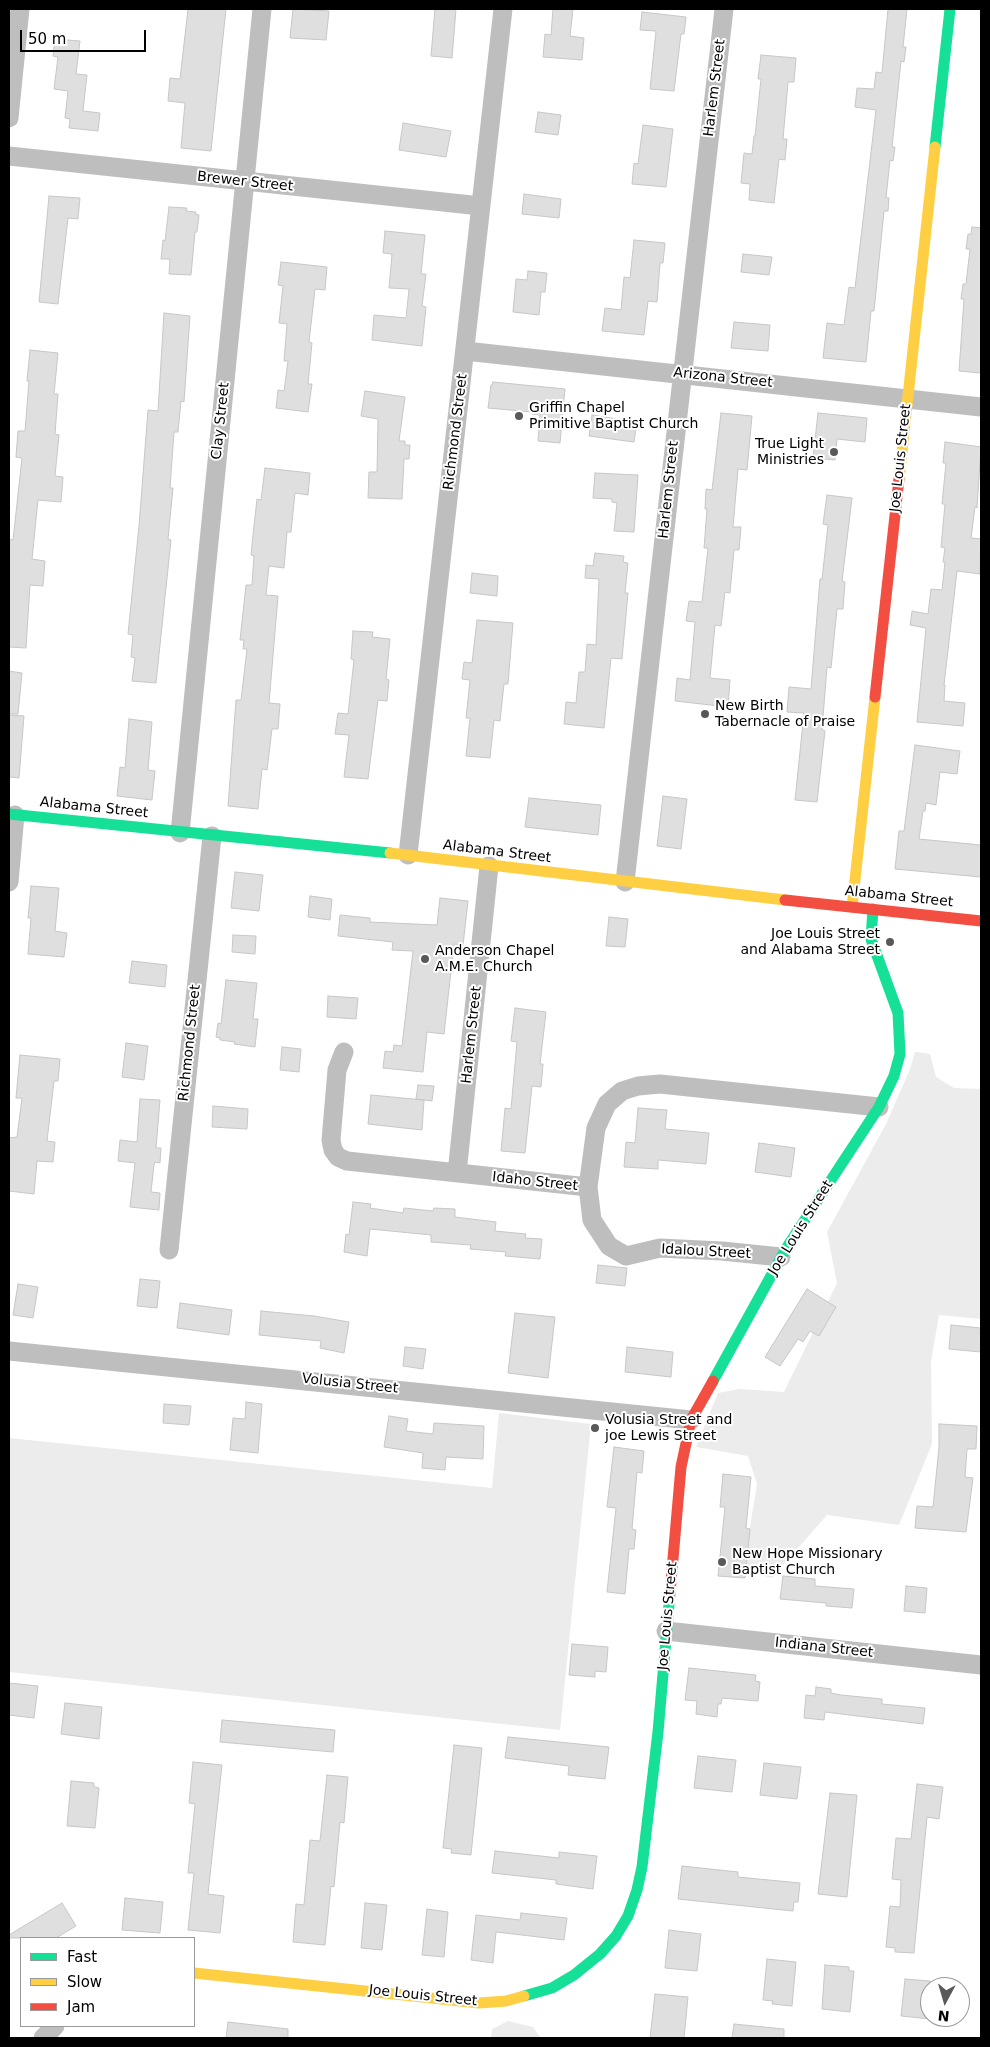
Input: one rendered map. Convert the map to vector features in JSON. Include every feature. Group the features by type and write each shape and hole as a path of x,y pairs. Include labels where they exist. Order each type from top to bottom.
{"street":[{"path":"9,118 20,9"},
{"name":"Clay Street","path":"180,833 262,9"},
{"name":"Richmond Street","path":"408,856 503,9"},
{"name":"Harlem Street","path":"625,882 724,9"},
{"name":"Joe Louis Street","path":"852,907 950,9"},
{"name":"Brewer Street","path":"9,156 481,206"},
{"name":"Arizona Street","path":"465,351 981,407"},
{"path":"9,882 12,815"},
{"name":"Alabama Street","path":"12,815 408,856 981,921"},
{"name":"Richmond Street","path":"169,1250 212,836"},
{"name":"Harlem Street","path":"457,1173 489,866"},
{"name":"Joe Louis Street","path":"195,1972 478,2003 506,2000 552,1988 574,1975 600,1954 616,1936 628,1916 637,1890 658,1732 681,1467 691,1420 782,1257 879,1107 894,1076 900,1054 898,1013 871,939 873,909"},
{"name":"Idaho Street","path":"344,1052 337,1070 331,1140 333,1150 338,1157 347,1161 588,1187 596,1128 606,1104 622,1091 638,1086 660,1084 879,1107"},
{"name":"Idalou Street","path":"588,1187 592,1220 609,1246 626,1256 660,1248 722,1251 782,1257"},
{"name":"Volusia Street","path":"9,1350 691,1420"},
{"name":"Indiana Street","path":"666,1631 981,1665"},
{"path":"43,2038 54,2027"}],"shaded area":[{"path":"915,1052 930,1054 936,1077 954,1088 981,1089 981,1319 939,1315 931,1361 932,1444 899,1525 827,1515 772,1578 743,1570 757,1484 748,1456 696,1447 718,1393 739,1389 784,1392 837,1283 827,1232 886,1124 910,1069"},
{"path":"499,1413 591,1424 560,1730 9,1672 9,1438 492,1488"},
{"path":"508,2021 533,2027 541,2038 491,2038 492,2029"}],"building":[{"path":"188,9 226,9 211,151 181,148 185,103 168,101 170,78 180,79"},
{"path":"293,9 329,11 326,40 290,38"},
{"path":"435,9 456,9 452,58 431,56"},
{"path":"553,9 573,9 570,36 584,38 582,60 543,57 545,34 551,35"},
{"path":"888,9 907,9 903,47 906,47 904,62 901,61 892,147 895,147 893,161 890,160 886,198 889,198 888,211 884,211 874,311 871,311 866,362 823,358 827,323 844,325 849,287 855,288 876,110 855,107 857,88 874,89 876,72 882,73"},
{"path":"642,12 686,17 684,34 681,34 674,91 650,89 656,31 640,30"},
{"path":"55,39 80,41 76,74 87,75 83,111 100,113 98,131 69,128 70,119 65,118 68,91 54,89 58,57 53,56"},
{"path":"761,55 796,58 794,82 788,82 783,139 787,139 785,160 779,159 774,203 749,200 750,184 741,183 744,153 752,154 755,136 761,79 758,79"},
{"path":"538,112 561,115 558,135 535,132"},
{"path":"403,123 451,131 446,157 399,150"},
{"path":"643,125 673,129 666,187 632,184 634,163 638,164"},
{"path":"524,194 561,199 559,218 522,214"},
{"path":"49,196 80,198 78,219 68,218 58,304 39,302"},
{"path":"169,207 187,208 186,211 196,212 195,214 199,215 197,232 195,232 191,275 169,274 170,259 161,259"},
{"path":"972,227 981,228 981,373 959,371 964,299 961,299 963,284 966,284 970,249 966,249 968,234 971,234"},
{"path":"385,231 425,235 421,274 426,274 422,306 426,307 422,346 372,340 374,315 406,318 409,289 389,288 392,254 383,253"},
{"path":"634,240 665,243 663,263 660,263 657,302 648,301 644,335 602,331 605,308 621,310 624,277 630,278"},
{"path":"743,254 772,257 769,275 741,272"},
{"path":"281,262 327,267 325,290 315,289 309,342 312,343 308,384 312,384 308,412 276,408 278,390 284,391 288,361 284,361 287,324 279,323 283,286 278,285"},
{"path":"528,271 547,273 545,292 541,292 539,315 513,312 516,279 527,280"},
{"path":"164,313 190,316 184,402 181,401 178,432 174,432 170,488 173,488 168,539 171,540 156,683 132,681 135,658 131,657 133,635 128,634 148,410 158,411"},
{"path":"734,322 770,325 768,351 731,348"},
{"path":"30,350 58,353 54,394 58,394 55,434 59,435 55,476 63,477 61,502 38,500 32,559 45,561 43,586 30,585 26,648 9,647 9,539 13,540 22,458 16,457 18,431 25,431"},
{"path":"493,382 565,389 560,443 538,441 540,415 532,414 532,412 488,408"},
{"path":"365,391 405,397 399,441 405,441 405,445 410,445 409,459 404,459 402,499 368,498 369,472 377,472 378,419 361,416"},
{"path":"721,413 752,416 747,470 738,469 733,527 741,527 739,550 734,550 730,593 725,592 721,626 715,625 710,678 730,680 728,707 675,701 677,678 690,680 695,622 686,621 689,601 702,602 708,548 704,548 707,509 705,509 706,489 712,490"},
{"path":"818,413 867,418 865,442 837,439 835,460 813,458"},
{"path":"592,415 637,422 634,442 589,436"},
{"path":"945,442 981,447 977,508 975,507 971,538 981,539 980,574 957,571 944,685 944,701 965,703 963,726 917,722 926,628 910,625 912,611 928,614 931,589 942,590 945,562 943,562 945,548 941,547 945,504 942,504 946,463 943,463"},
{"path":"265,468 310,473 308,495 295,493 291,532 287,532 284,568 269,566 266,595 278,596 269,703 280,704 278,729 272,729 267,770 262,769 258,809 228,806 236,700 241,700 247,649 243,649 244,640 240,640 246,585 252,585 254,556 251,555 257,499 261,500"},
{"path":"595,473 638,475 634,532 614,531 617,503 612,502 612,499 593,498"},
{"path":"827,495 852,498 842,581 845,582 843,609 837,609 831,668 827,667 822,730 825,731 817,802 795,800 804,713 787,712 789,687 811,689 820,579 822,579 828,525 823,524"},
{"path":"595,553 624,556 623,562 628,563 625,593 628,593 622,659 611,658 604,728 564,724 566,702 576,703 579,672 585,672 587,644 596,645 599,579 585,578 586,565 593,566"},
{"path":"472,573 498,576 497,596 470,593"},
{"path":"477,620 513,623 508,684 504,684 500,721 494,720 490,758 466,756 470,718 466,718 470,680 462,679 464,662 472,663"},
{"path":"353,631 373,632 372,637 390,639 386,679 389,680 387,701 378,700 368,779 344,777 349,735 335,734 338,713 348,714 354,660 351,659"},
{"path":"9,671 22,673 18,714 9,714"},
{"path":"9,715 24,716 19,778 9,777"},
{"path":"129,719 152,722 148,770 155,771 152,800 117,796 120,767 125,768"},
{"path":"915,745 960,751 957,774 940,772 936,805 926,803 919,839 981,845 981,877 895,869 899,831 904,831"},
{"path":"663,796 687,799 681,849 657,846"},
{"path":"529,798 601,805 598,835 525,827"},
{"path":"235,872 263,875 259,911 231,908"},
{"path":"31,886 59,888 55,931 67,933 64,957 28,954 31,918 28,918"},
{"path":"310,896 332,899 330,920 308,917"},
{"path":"440,898 468,901 463,945 454,944 444,1034 427,1032 423,1072 383,1068 385,1051 393,1052 394,1045 402,1046 413,951 392,950 393,942 338,936 340,915 370,918 370,922 437,925"},
{"path":"609,917 628,919 625,947 606,946"},
{"path":"233,935 256,936 255,954 232,952"},
{"path":"132,961 167,965 165,987 129,983"},
{"path":"226,980 257,983 253,1019 258,1019 255,1047 234,1044 235,1042 220,1040 220,1038 216,1037 218,1023 221,1024"},
{"path":"328,996 358,998 356,1019 327,1017"},
{"path":"515,1008 546,1012 540,1064 543,1064 541,1087 532,1086 525,1153 501,1151 505,1108 511,1109 517,1042 511,1041"},
{"path":"126,1043 148,1046 144,1080 122,1077"},
{"path":"282,1047 301,1049 299,1072 280,1070"},
{"path":"20,1055 60,1059 58,1081 54,1081 47,1141 55,1142 53,1162 37,1161 34,1194 9,1191 9,1138 17,1137 22,1098 16,1098"},
{"path":"418,1085 434,1086 432,1101 416,1099"},
{"path":"371,1095 424,1100 422,1130 368,1124"},
{"path":"140,1099 160,1100 156,1148 161,1148 160,1163 155,1162 154,1165 151,1192 160,1193 159,1210 130,1207 135,1163 118,1161 120,1140 137,1142"},
{"path":"213,1106 248,1109 247,1129 212,1127"},
{"path":"638,1108 667,1110 665,1129 709,1133 706,1164 658,1160 658,1169 624,1167 626,1142 635,1143"},
{"path":"759,1143 795,1148 791,1177 755,1172"},
{"path":"353,1202 371,1204 370,1208 403,1213 404,1208 433,1211 434,1208 455,1209 455,1217 496,1222 495,1231 526,1234 525,1238 542,1239 540,1259 505,1256 506,1252 470,1249 471,1245 431,1242 431,1235 370,1229 367,1256 344,1252 346,1234 349,1235"},
{"path":"598,1265 627,1268 625,1286 596,1283"},
{"path":"140,1279 160,1281 157,1308 137,1306"},
{"path":"18,1284 38,1287 33,1318 13,1315"},
{"path":"807,1289 836,1307 819,1336 810,1331 803,1342 798,1339 780,1366 765,1357"},
{"path":"180,1303 232,1310 229,1335 177,1328"},
{"path":"261,1311 314,1316 349,1322 344,1353 320,1348 321,1341 259,1335"},
{"path":"515,1313 555,1317 548,1378 508,1373"},
{"path":"951,1325 981,1328 981,1352 949,1349"},
{"path":"405,1347 426,1349 423,1369 403,1366"},
{"path":"627,1347 673,1352 671,1377 625,1372"},
{"path":"246,1402 262,1404 258,1453 230,1450 233,1418 245,1419"},
{"path":"164,1404 191,1406 189,1425 163,1423"},
{"path":"389,1416 408,1419 406,1431 433,1434 434,1423 484,1426 483,1459 446,1457 445,1470 422,1468 423,1453 384,1447"},
{"path":"939,1424 977,1426 976,1449 967,1449 965,1477 973,1478 966,1532 915,1528 917,1506 933,1507 939,1447"},
{"path":"614,1447 644,1451 642,1473 637,1472 632,1529 636,1530 634,1549 629,1549 625,1594 607,1592 616,1508 607,1507"},
{"path":"723,1474 751,1477 746,1528 750,1529 745,1578 718,1576 725,1507 720,1507"},
{"path":"783,1576 815,1579 815,1586 854,1589 852,1608 826,1606 826,1603 780,1599"},
{"path":"906,1586 927,1588 925,1613 904,1611"},
{"path":"572,1644 608,1647 606,1672 595,1671 595,1677 569,1675"},
{"path":"689,1668 756,1675 755,1681 760,1682 758,1701 722,1698 721,1704 718,1704 717,1717 696,1714 697,1701 685,1700"},
{"path":"9,1683 38,1686 34,1718 9,1715"},
{"path":"816,1687 831,1689 831,1693 841,1695 882,1699 882,1704 925,1708 923,1724 825,1712 824,1720 804,1718 806,1695 815,1696"},
{"path":"65,1703 102,1707 99,1739 61,1734"},
{"path":"222,1720 335,1730 333,1752 220,1742"},
{"path":"508,1737 609,1747 605,1779 568,1775 569,1766 505,1758"},
{"path":"454,1745 482,1748 471,1855 451,1853 452,1849 443,1848"},
{"path":"698,1756 736,1760 732,1792 694,1788"},
{"path":"193,1762 222,1765 208,1894 224,1896 220,1933 188,1930 194,1873 188,1873 195,1804 189,1803"},
{"path":"764,1763 801,1767 797,1799 760,1795"},
{"path":"327,1775 348,1777 344,1823 340,1822 334,1887 331,1886 325,1945 293,1942 296,1904 304,1905 310,1840 320,1841"},
{"path":"71,1781 94,1783 94,1787 99,1788 95,1828 67,1826"},
{"path":"917,1784 943,1787 939,1819 927,1817 914,1953 895,1952 895,1948 886,1947 890,1906 900,1907 901,1880 892,1879 896,1838 911,1839"},
{"path":"830,1793 857,1795 847,1897 818,1894"},
{"path":"495,1851 559,1858 559,1852 597,1856 593,1889 556,1884 556,1880 492,1873"},
{"path":"682,1866 738,1872 738,1877 800,1883 798,1902 794,1902 793,1911 678,1899"},
{"path":"125,1898 163,1902 160,1933 122,1930"},
{"path":"62,1903 76,1926 58,1937 9,1938 9,1935"},
{"path":"365,1903 387,1905 382,1950 361,1948"},
{"path":"427,1909 448,1912 444,1957 422,1955"},
{"path":"521,1913 567,1918 564,1940 496,1932 493,1963 471,1960 476,1915 520,1920"},
{"path":"669,1930 701,1934 697,1971 665,1968"},
{"path":"767,1959 796,1962 792,2006 772,2004 773,2001 763,2000"},
{"path":"825,1965 849,1967 849,1971 854,1971 850,2012 822,2009"},
{"path":"905,1979 920,1980 920,2018 901,2016"},
{"path":"655,1994 688,1997 684,2038 650,2038"},
{"path":"228,2022 288,2029 288,2038 226,2038"},
{"path":"734,2024 784,2029 784,2038 732,2038"}],"traffic: fast":[{"path":"935,147 950,9"},
{"path":"9,814 390,853"},
{"path":"713,1381 787,1247 879,1107 894,1076 900,1054 898,1013 871,939 873,909"},
{"path":"524,1996 552,1988 574,1975 600,1954 616,1936 628,1916 637,1890 642,1867 658,1732 670,1593"}],"traffic: slow":[{"path":"899,479 935,147"},
{"path":"852,907 875,697"},
{"path":"390,853 785,900"},
{"path":"195,1973 479,2003 506,2001 524,1996"}],"traffic: jam":[{"path":"875,697 899,479"},
{"path":"785,900 981,921"},
{"path":"670,1593 681,1467 691,1420 713,1381"}],"place":[{"name":"Griffin Chapel Primitive Baptist Church","path":"519,416"},
{"name":"True Light Ministries","path":"834,452"},
{"name":"New Birth Tabernacle of Praise","path":"705,714"},
{"name":"Joe Louis Street and Alabama Street","path":"890,942"},
{"name":"Anderson Chapel A.M.E. Church","path":"425,959"},
{"name":"Volusia Street and joe Lewis Street","path":"595,1428"},
{"name":"New Hope Missionary Baptist Church","path":"722,1562"}]}
